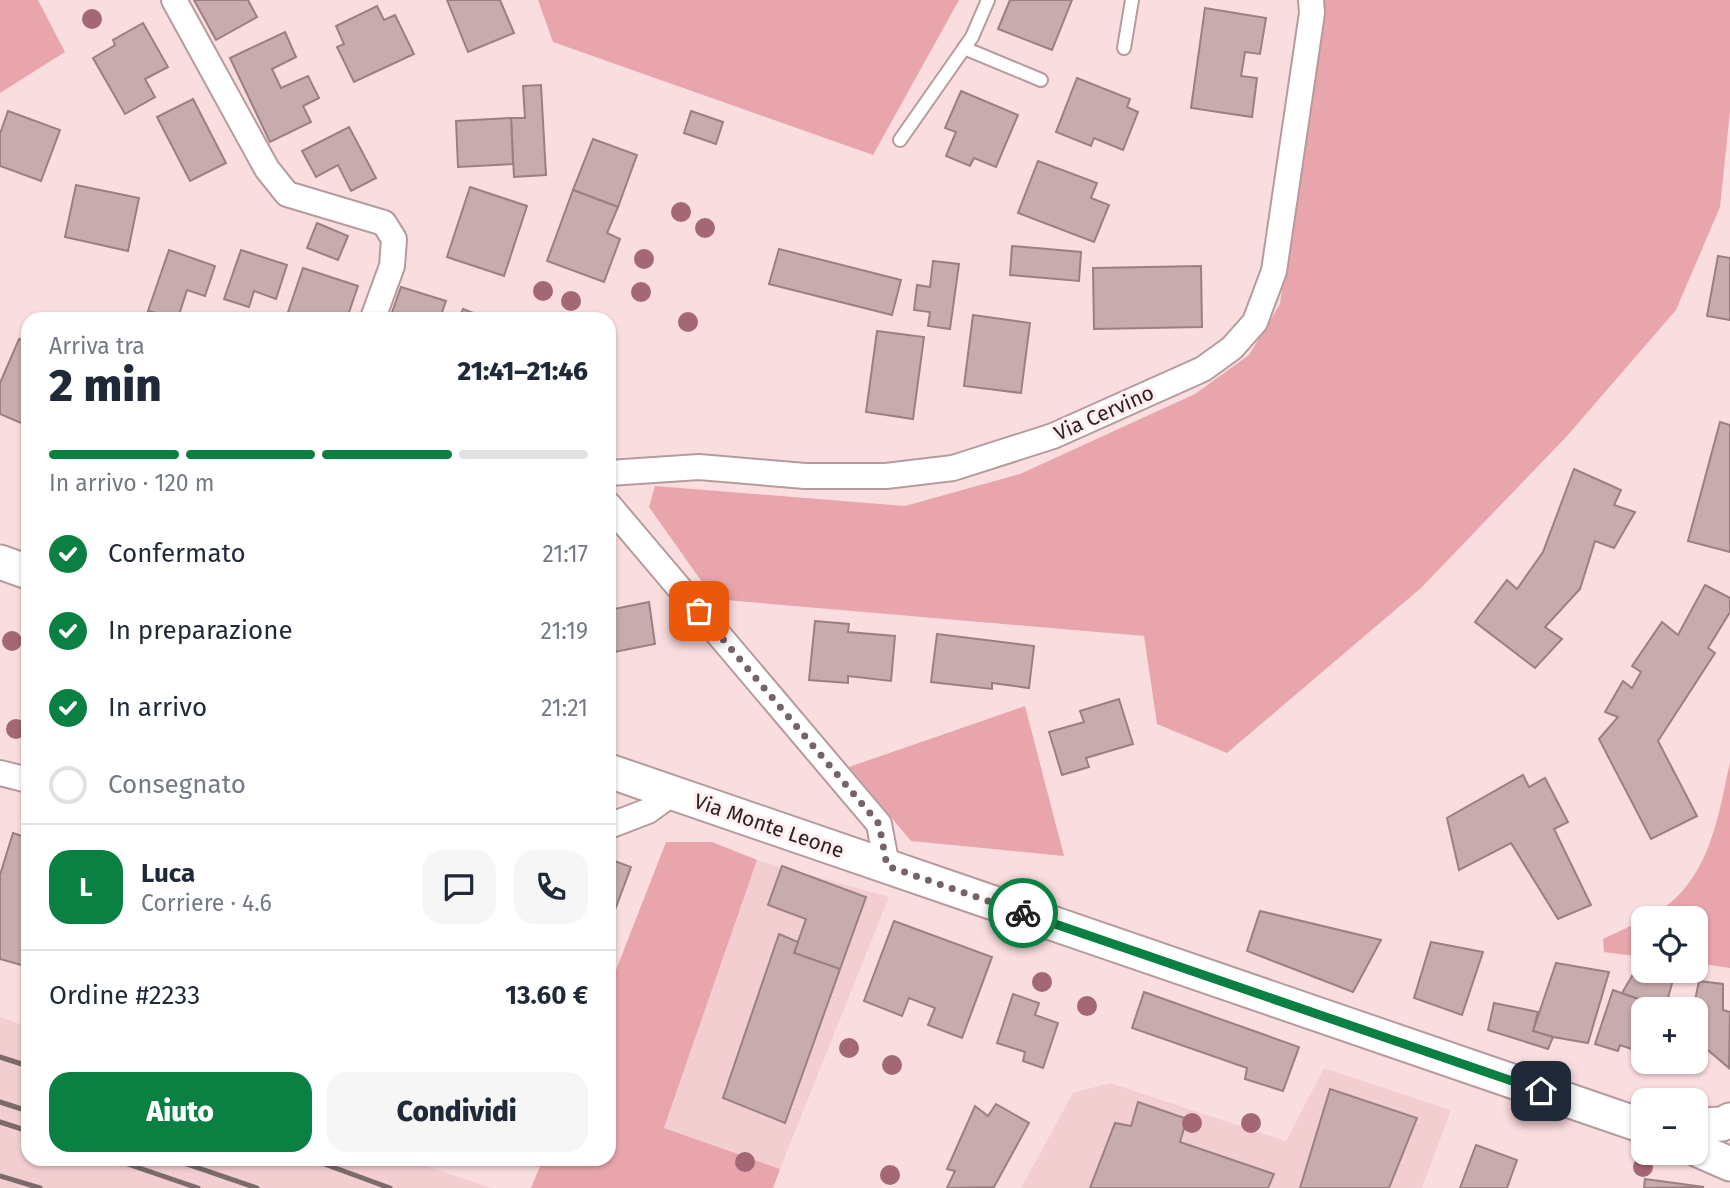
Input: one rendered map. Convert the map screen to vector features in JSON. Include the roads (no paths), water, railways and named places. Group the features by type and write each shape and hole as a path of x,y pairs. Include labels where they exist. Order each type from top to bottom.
{"street":[{"path":"174,0 267,169 287,194 384,223 394,239 392,266 375,312"},
{"name":"Via Cervino","path":"616,473 699,467 805,476 886,476 953,468 1053,436 1203,369 1232,348 1255,322 1274,271 1312,13 1311,0"},
{"path":"616,513 879,824 887,866"},
{"path":"0,562 21,570"},
{"path":"0,773 21,778"},
{"name":"Via Monte Leone","path":"616,773 1631,1122"},
{"path":"616,823 648,811 673,793"},
{"path":"1708,1125 1730,1121"},
{"path":"1708,1154 1730,1164"}],"lane":[{"path":"900,140 972,37 989,0"},
{"path":"1124,48 1132,0"},
{"path":"964,48 1041,80"}],"railway":[{"path":"0,1057 21,1064"},
{"path":"0,1102 21,1109"},
{"path":"0,1122 21,1129"},
{"path":"133,1166 198,1188"},
{"path":"192,1166 257,1188"},
{"path":"330,1166 390,1188"},
{"path":"0,1176 40,1188"}]}
